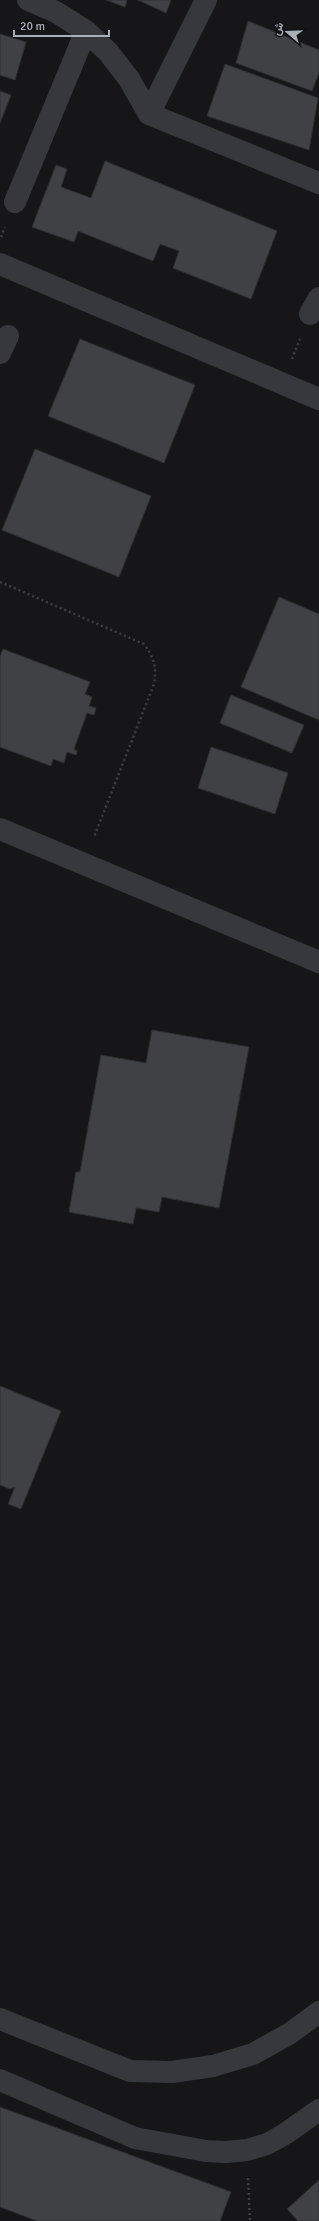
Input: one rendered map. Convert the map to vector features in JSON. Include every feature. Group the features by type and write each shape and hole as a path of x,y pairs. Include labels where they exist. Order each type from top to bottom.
{"street":[{"path":"28,0 56,12 86,31 110,53 129,79 149,114 319,183"},
{"path":"149,114 206,0"},
{"path":"16,202 86,31"},
{"path":"0,264 319,399"},
{"path":"0,829 319,962"},
{"path":"0,2019 130,2071 172,2072 213,2066 253,2054 289,2034 319,2012"},
{"path":"0,2080 135,2138 206,2151 226,2152 247,2150 267,2144 285,2134 319,2110"}],"path":[{"path":"282,383 315,306"},
{"path":"0,582 144,644 154,657 157,671 154,684 84,864"},
{"path":"247,2150 250,2221"}],"building":[{"path":"106,0 127,0 125,7"},
{"path":"138,0 171,0 166,13"},
{"path":"248,21 319,50 319,73 312,91 236,63"},
{"path":"0,34 26,42 15,80 0,75"},
{"path":"225,64 318,98 309,150 207,116"},
{"path":"0,91 11,95 0,123"},
{"path":"105,161 277,231 251,299 173,268 179,251 160,244 153,261 78,231 74,242 32,227 56,165 67,169 61,187 91,198"},
{"path":"80,339 195,385 164,463 48,416"},
{"path":"35,449 151,496 119,577 2,530"},
{"path":"279,597 319,614 319,720 241,687"},
{"path":"3,649 90,682 85,694 92,697 89,706 96,708 94,715 87,713 74,749 77,751 76,755 67,752 64,763 53,759 51,766 0,747 0,657"},
{"path":"231,695 304,725 292,753 220,723"},
{"path":"211,747 288,773 275,814 198,788"},
{"path":"152,1030 249,1047 219,1208 162,1197 159,1212 136,1208 133,1224 69,1212 76,1172 80,1172 101,1055 146,1063"},
{"path":"0,1386 61,1411 21,1509 8,1504 15,1487 10,1489 0,1485"},
{"path":"0,2107 231,2192 220,2221 37,2221 0,2207"},
{"path":"319,2180 319,2221 298,2221 287,2209"}]}
